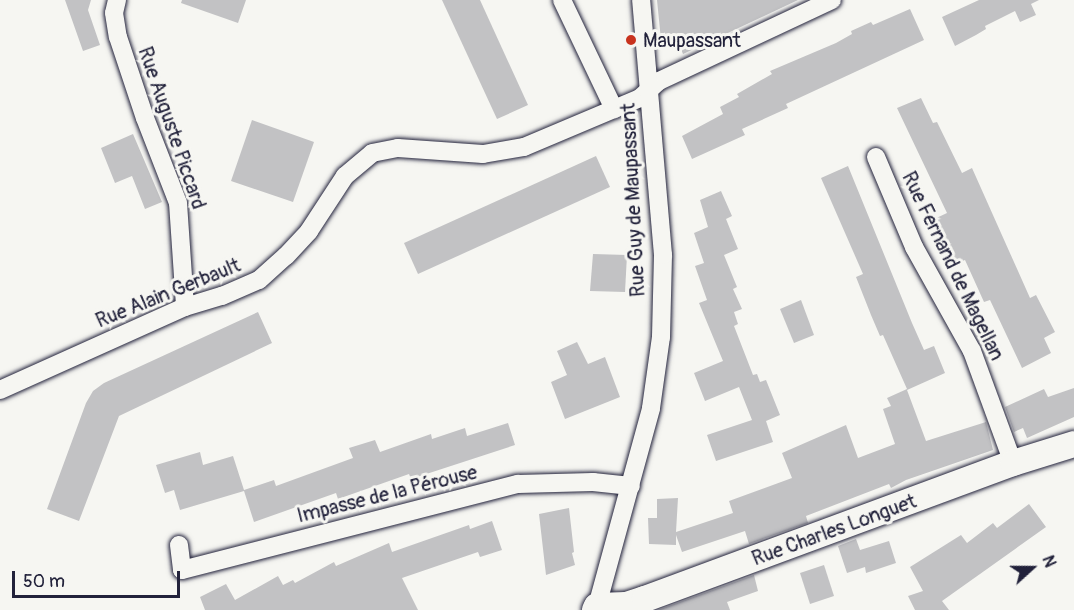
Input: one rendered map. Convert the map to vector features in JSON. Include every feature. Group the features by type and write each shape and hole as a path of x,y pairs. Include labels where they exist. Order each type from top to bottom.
{"street":[{"name":"Rue Auguste Piccard","path":"117,0 114,13 118,37 145,118 178,203 184,307"},
{"path":"562,0 614,109"},
{"name":"Rue Guy de Maupassant","path":"596,608 651,408 661,337 663,255 641,0"},
{"name":"Rue Alain Gerbault","path":"0,390 184,307 222,296 259,280 309,231 345,176 372,153 398,148 483,154 524,147 640,98 659,81 832,0"},
{"name":"Rue Fernand de Magellan","path":"876,157 914,247 972,351 1013,463"},
{"name":"Rue Charles Longuet","path":"596,608 648,605 1013,463 1074,444"},
{"name":"Impasse de la Pérouse","path":"179,545 182,570 518,484 593,482 631,486"}],"building":[{"path":"65,0 91,0 88,10 100,45 83,51"},
{"path":"182,0 246,0 238,23 181,3"},
{"path":"442,0 480,0 528,105 497,119"},
{"path":"657,0 798,0 683,54 675,35 661,40"},
{"path":"979,0 1039,0 1031,4 1036,15 1020,22 1015,11 985,26 986,29 955,46 942,17"},
{"path":"910,9 924,40 786,104 788,108 742,129 745,135 692,159 682,136 723,114 720,107 739,97 737,94 772,74 770,71 836,43 852,34 851,31 871,22 873,25"},
{"path":"921,98 933,123 937,122 962,173 972,168 1030,298 1036,295 1055,332 1044,338 1051,353 1022,368 990,300 984,302 965,260 951,266 930,221 947,213 897,108"},
{"path":"252,120 314,142 293,202 231,181"},
{"path":"133,134 162,202 145,209 132,176 115,183 101,148"},
{"path":"596,156 610,187 418,274 404,243"},
{"path":"848,166 924,350 934,346 945,373 907,390 926,441 986,422 993,450 906,480 891,488 889,484 806,516 808,523 749,544 745,531 682,552 676,535 676,545 649,544 648,518 657,518 657,499 678,498 676,532 733,513 729,501 792,478 782,453 846,425 858,458 895,444 883,409 891,406 887,398 907,389 883,335 880,336 871,315 856,277 863,274 821,178"},
{"path":"721,191 732,216 726,219 738,249 724,255 737,287 733,289 742,309 734,312 738,324 734,326 753,375 757,374 760,382 766,380 780,415 766,421 773,442 716,461 707,435 752,420 739,387 705,401 694,373 723,361 699,303 707,300 695,266 704,263 694,233 708,227 700,200"},
{"path":"593,254 627,255 625,292 590,291"},
{"path":"801,300 814,335 794,343 780,309"},
{"path":"258,312 272,343 119,416 79,521 47,509 86,403 93,391 104,383"},
{"path":"577,342 588,364 605,357 620,397 565,419 551,382 567,375 557,351"},
{"path":"1074,388 1074,417 1027,438 1023,428 1014,432 1005,407 1044,389 1048,397"},
{"path":"508,423 515,445 411,479 409,474 338,499 336,493 254,522 244,491 180,510 174,490 165,493 156,465 200,452 203,465 233,456 244,490 274,480 276,486 353,458 349,448 375,440 380,452 431,434 432,439 465,428 467,436"},
{"path":"1029,504 1046,527 942,601 949,610 915,610 908,596 923,591 910,567 961,535 967,543 993,523 997,528"},
{"path":"569,508 575,565 546,575 539,514"},
{"path":"492,521 502,550 480,557 478,552 402,578 418,610 205,610 200,597 226,584 235,600 278,576 283,585 293,580 295,583 334,562 336,566 389,543 392,552 469,525 470,529"},
{"path":"856,539 860,550 889,541 896,563 866,573 865,567 847,573 838,546"},
{"path":"824,565 834,596 810,604 800,573"},
{"path":"754,575 758,591 727,602 730,610 658,610"}],"place":[{"name":"Maupassant","path":"631,40"}]}
